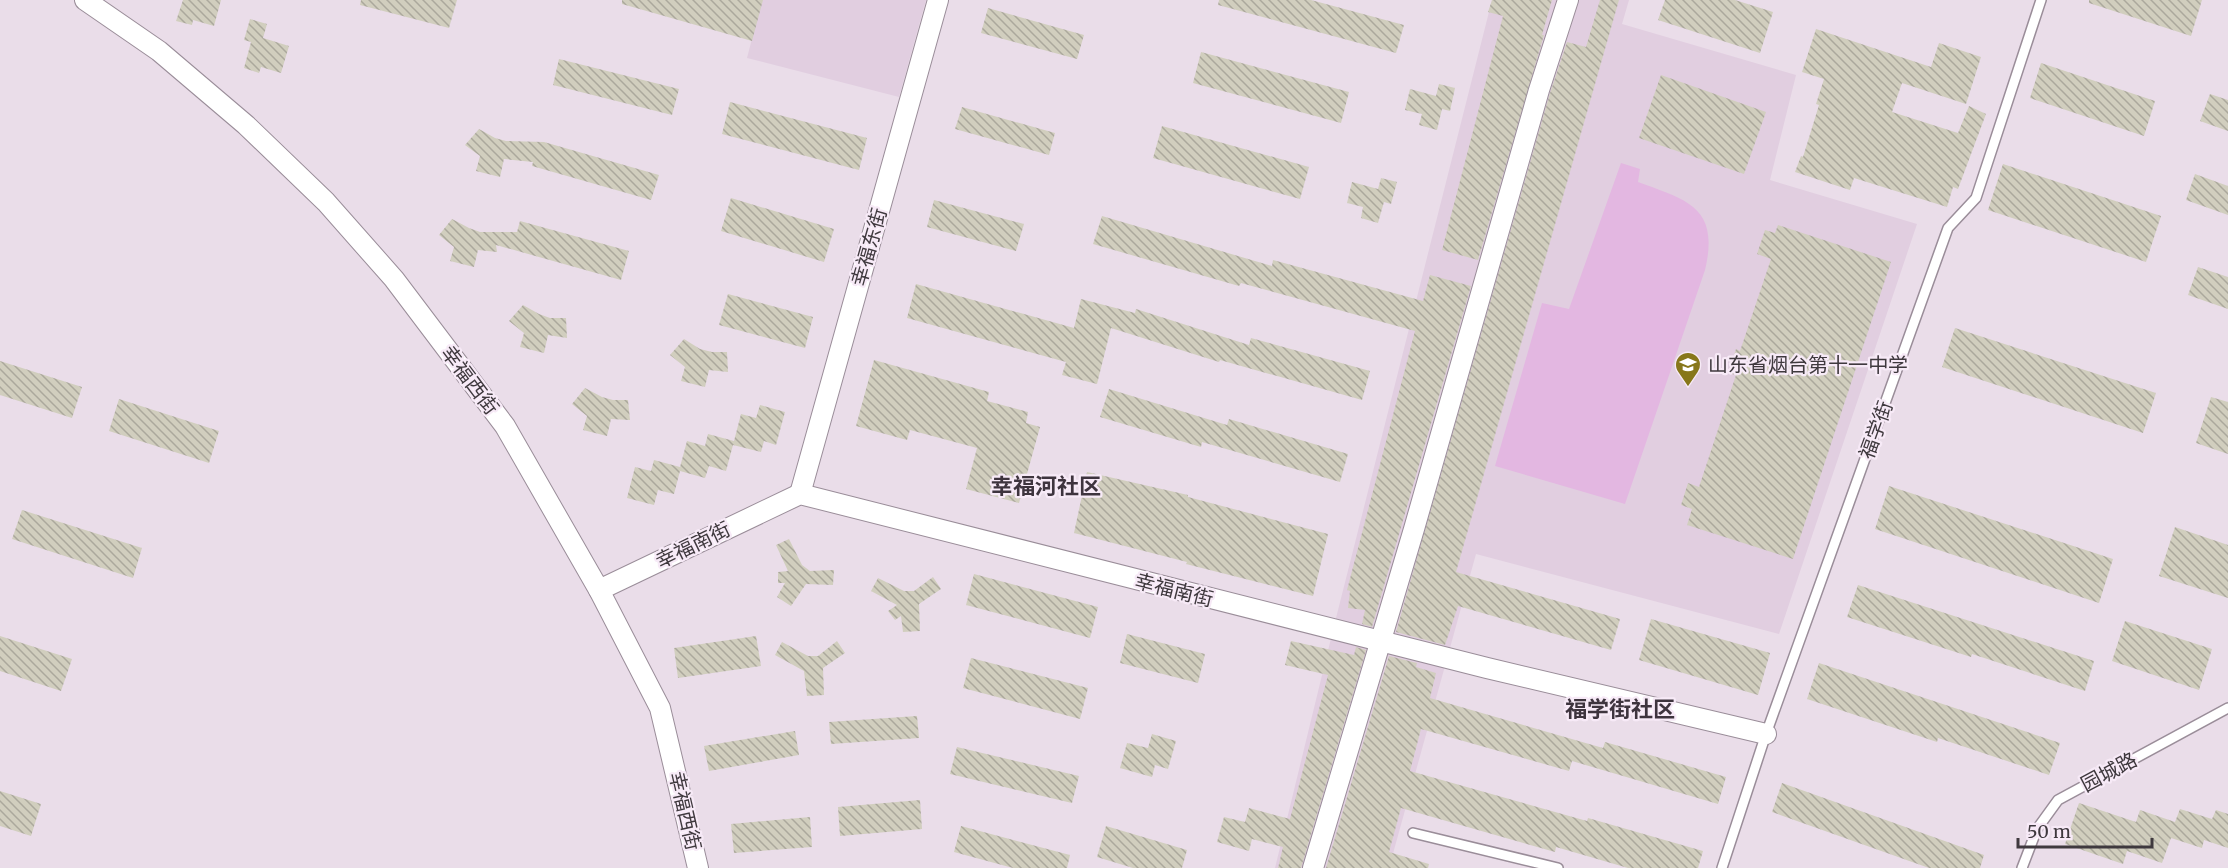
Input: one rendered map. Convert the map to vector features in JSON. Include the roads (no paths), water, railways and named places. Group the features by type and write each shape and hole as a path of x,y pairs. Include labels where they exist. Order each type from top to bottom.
{"street":[{"name":"幸福西街","path":"85,0 159,51 246,124 326,202 394,279 505,426 599,590 660,708 698,868"},
{"name":"幸福东街","path":"800,494 938,0"},
{"path":"1313,868 1414,529 1539,90 1568,0"},
{"name":"幸福南街","path":"599,590 800,494 1453,660 1766,734"}],"lane":[{"name":"福学街","path":"1722,868 1766,734 1948,228 1976,198 2041,0"},
{"name":"园城路","path":"2022,868 2037,828 2058,800 2228,708"},
{"path":"1413,833 1558,868"}],"place":[{"name":"山东省烟台第十一中学","path":"1688,388"}],"district":[{"name":"幸福河社区","path":"1046,486"},
{"name":"福学街社区","path":"1620,709"}]}
